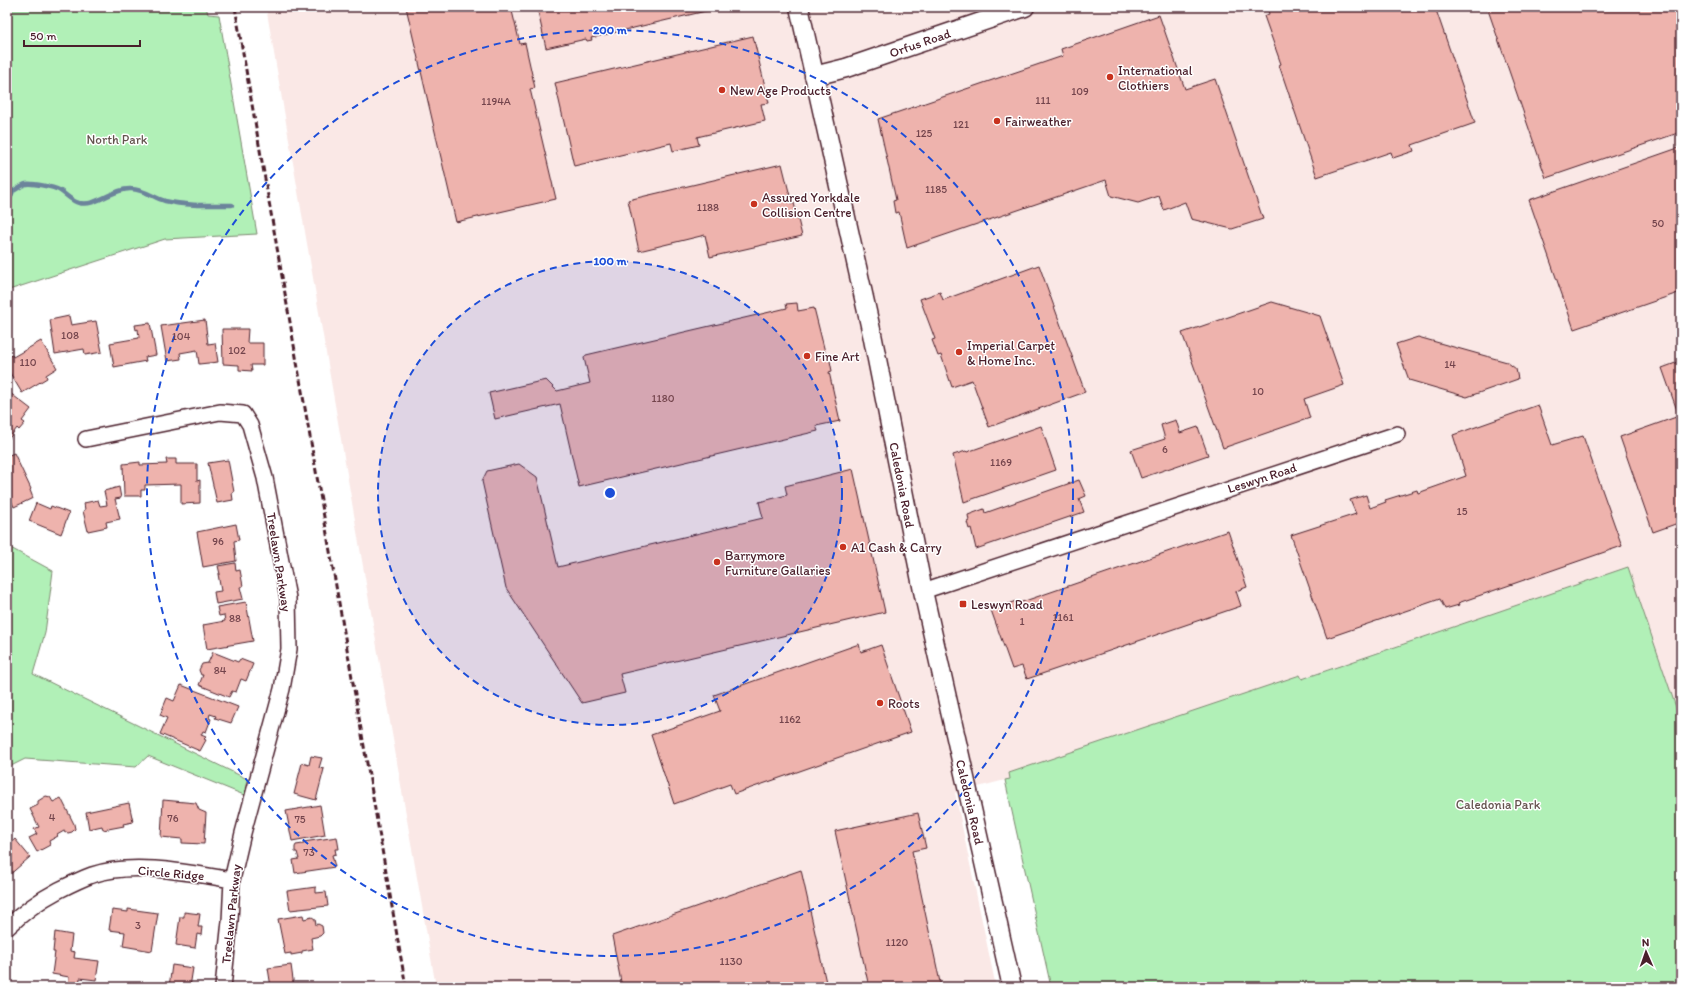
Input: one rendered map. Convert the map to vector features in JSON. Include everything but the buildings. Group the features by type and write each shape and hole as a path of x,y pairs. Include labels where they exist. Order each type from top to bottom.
{"street":[{"name":"Caledonia Road","path":"798,7 872,334 923,591 1012,987"},
{"name":"Orfus Road","path":"814,76 846,68 1025,7"},
{"name":"Treelawn Parkway","path":"86,439 220,412 243,414 250,425 265,478 288,598 288,649 282,688 232,880 230,921 223,987"},
{"name":"Leswyn Road","path":"923,591 1397,434"},
{"name":"Circle Ridge","path":"7,928 42,899 93,875 121,870 160,869 232,880"}],"shaded area":[{"path":"266,7 1681,7 1681,722 1628,567 1005,780 955,793 996,987 436,987"}],"green space":[{"name":"North Park","path":"7,7 206,7 208,14 219,15 257,234 165,239 9,290 7,292"},
{"path":"7,546 53,571 45,633 33,674 247,779 244,795 148,756 136,767 25,759 7,768"},
{"name":"Caledonia Park","path":"1628,567 1681,722 1681,987 1051,987 1005,780 1010,779 1009,773 1300,675 1302,679"}],"waterway":[{"path":"7,205 13,191 29,184 56,189 73,201 86,204 124,189 136,189 161,200 173,203 232,205"}],"railway":[{"path":"235,7 406,987"}],"place":[{"name":"International Clothiers","path":"1110,77"},
{"name":"New Age Products","path":"722,90"},
{"name":"Fairweather","path":"997,121"},
{"name":"Assured Yorkdale Collision Centre","path":"754,204"},
{"name":"Imperial Carpet & Home Inc.","path":"959,352"},
{"name":"Fine Art","path":"807,356"},
{"name":"A1 Cash & Carry","path":"843,547"},
{"name":"Barrymore Furniture Gallaries","path":"717,562"},
{"name":"Leswyn Road","path":"963,604"},
{"name":"Roots","path":"880,703"}]}
